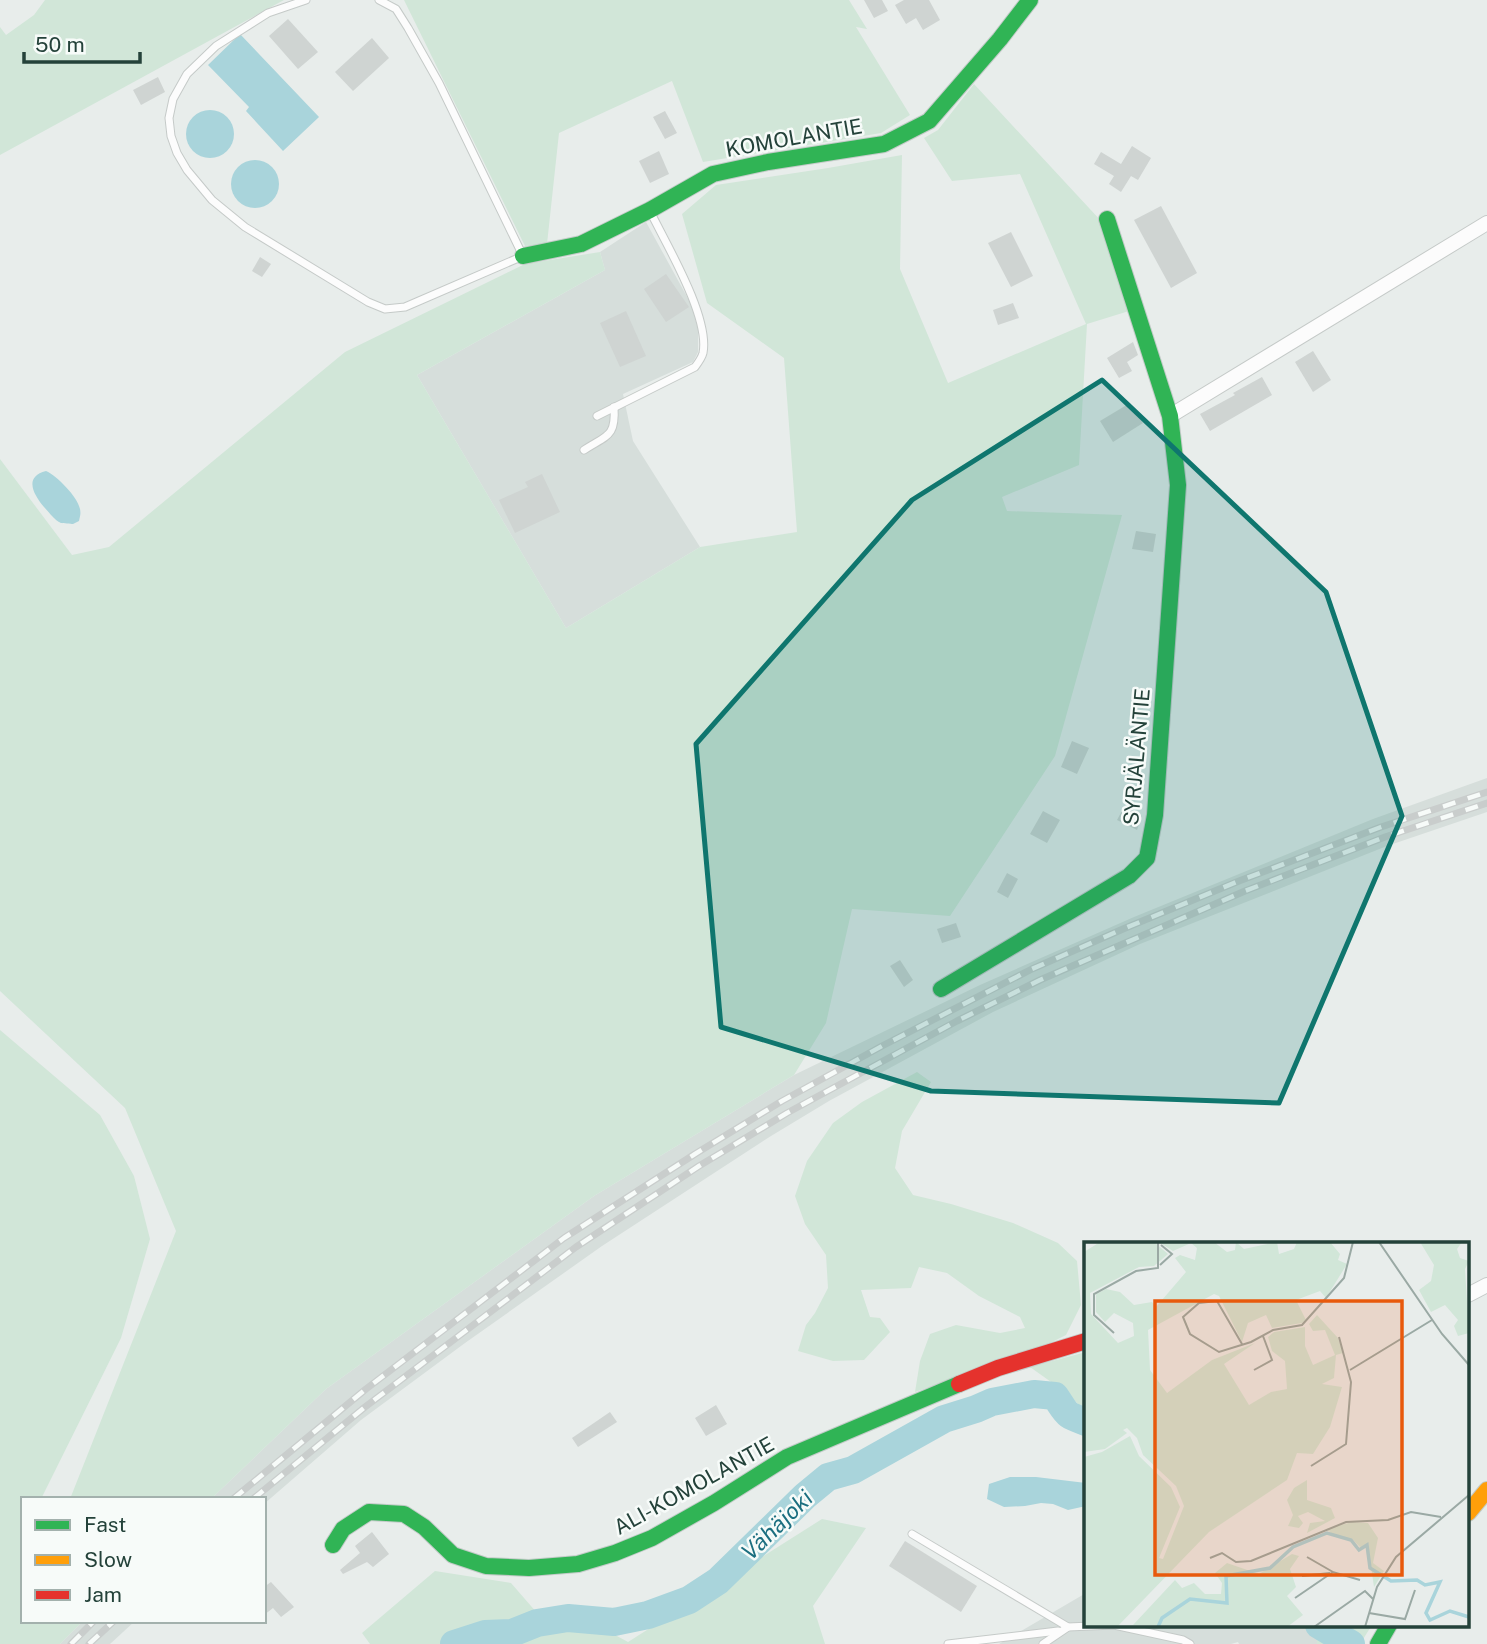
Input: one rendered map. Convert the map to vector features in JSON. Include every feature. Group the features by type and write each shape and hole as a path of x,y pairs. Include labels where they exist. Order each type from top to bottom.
{"street":[{"name":"KOMOLANTIE","path":"523,256 580,244 650,210 713,174 768,162 884,144 929,121 1030,0"},
{"name":"SYRJÄLÄNTIE","path":"941,989 1129,876 1147,858 1155,815 1178,485 1170,415 1107,219"},
{"path":"1170,415 1487,223"},
{"path":"1470,1294 1487,1285"},
{"name":"ALI-KOMOLANTIE","path":"333,1545 343,1529 369,1512 404,1514 424,1527 453,1555 486,1566 529,1569 578,1564 652,1538 787,1458 875,1419 998,1368 1084,1342"},
{"path":"1470,1511 1487,1490"}],"lane":[{"path":"306,0 268,13 216,46 187,74 173,99 169,118 171,136 187,170 212,200 245,227 368,302 385,309 405,307 523,256 439,83 396,9 379,0"},
{"path":"597,415 695,367 703,353 702,328 694,301 650,210"},
{"path":"584,450 612,432 615,423 614,407"},
{"path":"912,1534 1065,1629"},
{"path":"948,1644 1102,1626"},
{"path":"1119,1626 1183,1640 1190,1644"},
{"path":"1043,1644 1065,1629"}],"highlighted area":[{"path":"1102,380 1326,592 1402,816 1279,1103 931,1091 721,1027 696,744 912,500"}],"shaded area":[{"path":"646,222 691,304 698,329 698,352 693,362 623,394 633,441 700,547 566,628 417,375 605,270 600,252"},
{"path":"1487,778 1487,812 1387,846 1140,944 993,1012 829,1101 602,1246 465,1343 361,1420 266,1502 266,1497 213,1497 326,1389 594,1196 794,1075 980,985 1134,917 1373,819"},
{"path":"1084,1594 1084,1626 1310,1626 1317,1631 1317,1644 999,1644"},
{"path":"81,1623 133,1623 110,1644 60,1644"}],"green space":[{"path":"45,0 284,0 0,155 0,27 6,35 34,15"},
{"path":"404,0 849,0 867,29 856,27 910,115 881,133 703,162 672,81 559,133 547,244 525,246"},
{"path":"974,84 1102,222 1129,311 1087,324 1079,465 1002,497 1007,511 1122,515 1055,756 950,916 852,909 826,1023 794,1075 594,1196 326,1389 213,1497 71,1497 176,1231 125,1108 0,991 0,459 72,555 109,547 345,352 525,264 600,252 605,270 417,375 566,628 700,547 797,532 784,358 707,303 682,214 716,185 902,155 900,269 948,383 1086,324 1020,174 952,181 924,138 938,130"},
{"path":"0,1030 100,1115 134,1176 150,1239 121,1338 42,1497 21,1497 21,1623 81,1623 60,1644 0,1644"},
{"path":"917,1072 931,1082 902,1131 895,1168 913,1195 1013,1223 1058,1243 1077,1261 1081,1305 1066,1335 1030,1353 915,1392 920,1361 930,1334 956,1325 1000,1333 1025,1328 1020,1317 979,1296 947,1273 919,1267 911,1288 861,1290 870,1317 880,1318 890,1332 864,1360 833,1361 798,1351 806,1325 828,1288 826,1255 805,1224 795,1196 807,1161 833,1123 862,1102"},
{"path":"1084,1353 1084,1410 1068,1394 1030,1367"},
{"path":"822,1519 866,1528 813,1606 825,1644 370,1644 362,1633 435,1571 511,1583 551,1629 595,1624 628,1642"},
{"path":"1317,1626 1371,1626 1360,1644 1317,1644"}],"water":[{"path":"240,34 319,117 283,151 246,111 249,107 208,65"},
{"path":"210,110 227,117 234,134 227,151 210,158 193,151 186,134 193,117"},
{"path":"255,160 272,167 279,184 272,201 255,208 238,201 231,184 238,167"},
{"path":"46,471 61,482 75,499 80,511 79,521 73,524 58,522 37,497 33,482 35,477"},
{"path":"1010,1477 1084,1483 1084,1506 1068,1510 1041,1503 1004,1507 987,1499 989,1484"}],"building":[{"path":"864,0 882,0 888,11 874,18"},
{"path":"904,0 929,0 940,20 923,30 916,18 906,24 895,5"},
{"path":"288,19 318,52 298,69 269,36"},
{"path":"372,38 389,58 353,91 335,72"},
{"path":"158,77 165,92 141,105 133,90"},
{"path":"665,111 677,133 665,139 653,117"},
{"path":"1132,146 1151,158 1138,180 1131,176 1121,192 1109,184 1114,176 1094,164 1101,152 1121,164"},
{"path":"659,151 669,174 650,183 639,161"},
{"path":"1161,206 1197,273 1171,288 1134,220"},
{"path":"1011,232 1033,276 1011,287 988,243"},
{"path":"260,257 271,264 262,277 252,271"},
{"path":"666,274 689,307 666,322 644,289"},
{"path":"1013,303 1019,318 998,325 993,310"},
{"path":"626,311 646,356 620,367 600,323"},
{"path":"1133,342 1138,355 1127,362 1132,371 1119,378 1107,358"},
{"path":"1313,351 1331,380 1313,392 1295,362"},
{"path":"1262,377 1272,395 1210,431 1200,414"},
{"path":"1130,403 1143,423 1113,442 1100,421"},
{"path":"542,474 560,512 515,533 499,500 528,487 525,482"},
{"path":"1136,531 1156,534 1153,552 1132,549"},
{"path":"1072,741 1089,748 1077,774 1061,767"},
{"path":"1124,807 1142,816 1137,830 1117,820"},
{"path":"1043,811 1060,820 1047,843 1030,834"},
{"path":"1007,873 1018,879 1008,898 997,892"},
{"path":"956,923 961,937 942,943 937,929"},
{"path":"900,960 913,980 904,987 890,966"},
{"path":"716,1405 727,1424 706,1436 695,1418"},
{"path":"610,1412 617,1422 578,1447 572,1438"},
{"path":"372,1532 389,1554 373,1567 367,1562 343,1574 340,1570 360,1553 355,1546"},
{"path":"905,1541 977,1586 961,1612 889,1566"},
{"path":"271,1582 294,1607 281,1617 273,1608 266,1613 266,1586"}],"waterway":[{"name":"Vähäjoki","path":"454,1644 485,1634 512,1633 537,1623 568,1618 614,1622 648,1615 689,1600 718,1581 828,1477 853,1470 944,1419 992,1402 1034,1394 1055,1396 1067,1413 1084,1421"},
{"name":"Vähäjoki","path":"1321,1626 1351,1644"}],"railway":[{"path":"235,1497 366,1389 564,1238 782,1101 1032,969 1123,929 1381,827 1487,792"},
{"path":"255,1497 365,1407 576,1247 699,1166 787,1113 957,1021 1040,980 1245,891 1385,837 1487,803"},
{"path":"71,1644 92,1623"},
{"path":"89,1644 112,1623"}],"traffic: fast":[{"path":"523,256 581,244 650,210 713,174 768,162 884,144 929,121 1030,0"},
{"path":"941,989 1129,876 1147,858 1155,815 1178,485 1170,416 1107,219"},
{"path":"333,1545 343,1529 369,1512 404,1514 424,1527 453,1555 486,1566 529,1568 578,1564 652,1538 787,1457 959,1384"},
{"path":"1378,1644 1388,1626"}],"traffic: slow":[{"path":"1470,1511 1487,1490"}],"traffic: jam":[{"path":"959,1384 998,1368 1084,1342"}]}
